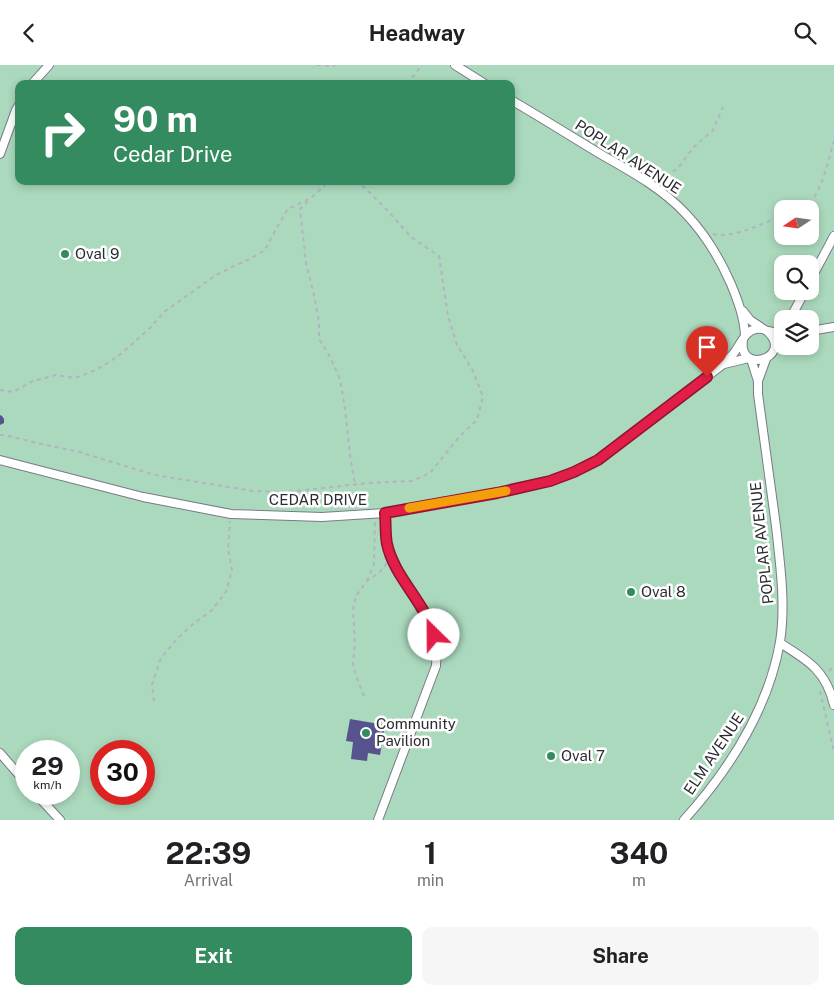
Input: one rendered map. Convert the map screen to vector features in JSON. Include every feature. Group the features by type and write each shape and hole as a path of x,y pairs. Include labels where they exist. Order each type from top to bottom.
{"street":[{"path":"36,80 49,65"},
{"path":"455,65 479,80"},
{"name":"POPLAR AVENUE","path":"515,102 653,186 677,205 700,231 722,267 744,320 744,338"},
{"path":"0,154 15,115"},
{"path":"819,264 834,236"},
{"name":"POPLAR AVENUE","path":"740,308 750,320 766,330"},
{"path":"819,330 834,327"},
{"path":"774,332 752,330 744,338 743,350 750,358 756,361 766,359 774,351"},
{"path":"766,330 774,340"},
{"name":"CEDAR DRIVE","path":"0,459 143,497 231,514 322,517 385,513 497,493 550,481 574,472 598,460 722,365 733,355 744,338"},
{"name":"POPLAR AVENUE","path":"750,358 758,381 758,394 780,562 783,608 780,643"},
{"name":"CEDAR DRIVE","path":"722,365 750,358"},
{"name":"POPLAR AVENUE","path":"758,381 766,359"},
{"path":"378,820 436,666 436,648 431,625 398,569 387,545 385,513"},
{"path":"780,643 818,670 829,688 834,705"},
{"name":"ELM AVENUE","path":"684,820 715,782 749,731 764,698 780,643"},
{"path":"0,753 15,770"},
{"path":"46,805 60,820"}],"path":[{"path":"317,65 335,65"},
{"path":"410,80 422,65"},
{"path":"653,186 678,168 693,148 713,130 723,107"},
{"path":"813,200 834,141"},
{"path":"326,185 300,209 306,263 319,322 319,339 340,379 355,485"},
{"path":"0,435 79,452 155,475 253,491 287,492 412,481 430,473 477,420 483,397 473,371 457,345 448,316 439,256 411,237 386,209 360,185"},
{"path":"0,390 13,392 34,381 56,375 75,377 96,370 130,346 151,327 164,311 216,275 265,250 288,209 311,198"},
{"path":"700,231 718,235 736,233 774,219"},
{"path":"154,701 152,684 161,658 177,639 212,610 226,592 232,569 228,549 231,514"},
{"path":"364,696 357,679 354,664 353,609 356,596 367,581 374,564 375,514"},
{"path":"367,581 380,572 392,557"},
{"path":"828,672 834,665"},
{"path":"820,687 834,752"}],"green space":[{"path":"0,65 834,65 834,820 0,820"}],"building":[{"path":"0,415 4,419 4,423 0,425"},
{"name":"Community Pavilion","path":"350,719 385,725 380,755 368,753 367,761 351,759 353,742 346,741"}],"slow traffic":[{"path":"409,508 506,491"}],"place":[{"name":"Oval 9","path":"65,254"},
{"name":"Oval 8","path":"631,592"},
{"name":"Community Pavilion","path":"366,733"},
{"name":"Oval 7","path":"551,756"}],"route":[{"path":"434,635 427,617 398,569 387,545 385,513 497,493 550,481 574,472 598,460 707,377"}]}
